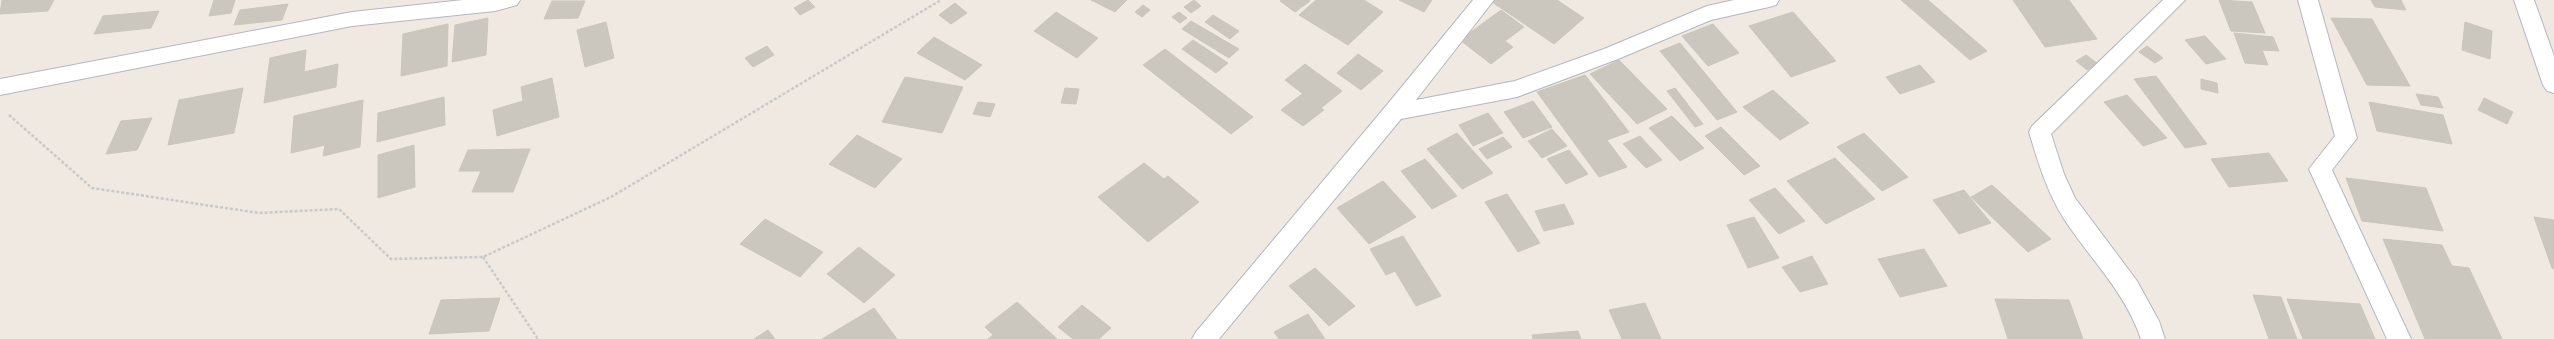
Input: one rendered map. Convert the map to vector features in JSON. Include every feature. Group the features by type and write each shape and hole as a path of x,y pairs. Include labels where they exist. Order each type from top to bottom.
{"street":[{"path":"0,87 352,19 495,4 510,0"},
{"path":"1204,339 1394,112 1484,0"},
{"path":"1394,112 1517,89 1611,54 1706,13 1769,0"},
{"path":"2153,339 2147,316 2114,265 2072,213 2050,169 2040,132 2174,0"},
{"path":"2308,0 2346,138 2320,169 2399,339"},
{"path":"2524,0 2554,85"}],"path":[{"path":"6,111 92,188 259,213 339,209 391,259 483,257 611,197 941,0"},
{"path":"483,257 538,339"}],"building":[{"path":"2,0 54,0 48,11 0,14"},
{"path":"214,0 235,0 231,13 209,16"},
{"path":"808,0 815,7 800,15 794,8"},
{"path":"1091,0 1127,0 1115,12"},
{"path":"1194,0 1201,6 1191,13 1184,7"},
{"path":"1316,0 1364,0 1383,12 1348,45 1299,15"},
{"path":"1399,0 1432,0 1424,12"},
{"path":"1489,0 1557,0 1584,18 1554,44"},
{"path":"1901,0 1928,0 1987,51 1970,60"},
{"path":"2013,0 2069,0 2097,39 2045,47"},
{"path":"2219,0 2252,2 2265,33 2231,31"},
{"path":"2371,0 2401,0 2406,10 2375,7"},
{"path":"552,1 585,1 578,18 544,19"},
{"path":"1280,1 1310,1 1295,12"},
{"path":"955,3 967,13 951,24 939,15"},
{"path":"288,4 282,20 234,25 240,10"},
{"path":"1143,5 1150,10 1142,17 1135,12"},
{"path":"1501,10 1524,27 1505,41 1513,47 1491,64 1460,40"},
{"path":"159,11 151,28 94,34 103,16"},
{"path":"1056,12 1098,38 1077,58 1034,31"},
{"path":"1179,12 1187,18 1180,23 1172,17"},
{"path":"1793,12 1836,61 1791,77 1749,26"},
{"path":"1213,15 1239,31 1230,39 1205,22"},
{"path":"488,18 486,55 452,62 455,25"},
{"path":"2331,18 2372,19 2410,86 2367,85"},
{"path":"1191,21 1239,49 1229,58 1182,29"},
{"path":"606,22 614,58 585,67 577,30"},
{"path":"2465,22 2492,31 2490,59 2462,50"},
{"path":"448,24 447,66 401,76 403,34"},
{"path":"1713,24 1739,53 1708,66 1682,36"},
{"path":"2234,33 2273,37 2279,51 2262,50 2268,65 2245,63"},
{"path":"2205,36 2226,59 2206,64 2185,40"},
{"path":"934,37 982,65 965,80 917,53"},
{"path":"1193,40 1228,63 1216,73 1182,49"},
{"path":"1680,43 1737,112 1717,120 1660,51"},
{"path":"767,46 774,55 753,67 745,58"},
{"path":"2147,46 2163,58 2155,63 2139,52"},
{"path":"1165,49 1253,117 1231,134 1143,65"},
{"path":"306,50 304,72 338,64 336,87 264,103 270,58"},
{"path":"1358,54 1383,71 1361,90 1337,73"},
{"path":"2086,55 2097,63 2087,70 2076,61"},
{"path":"1619,60 1667,109 1637,124 1590,74"},
{"path":"1305,64 1342,91 1321,108 1285,80"},
{"path":"1920,65 1935,82 1900,94 1886,77"},
{"path":"1585,75 1629,132 1607,140 1627,167 1599,177 1537,92"},
{"path":"2156,76 2207,144 2185,148 2134,79"},
{"path":"905,77 963,87 942,133 882,122"},
{"path":"552,78 559,117 497,136 493,110 523,101 521,87"},
{"path":"2201,79 2217,83 2218,93 2201,89"},
{"path":"243,88 234,133 168,145 179,100"},
{"path":"1065,88 1079,89 1076,104 1061,103"},
{"path":"1675,88 1703,124 1695,127 1667,91"},
{"path":"1773,90 1809,123 1780,140 1743,107"},
{"path":"1302,94 1324,110 1303,126 1281,110"},
{"path":"2416,94 2438,97 2443,108 2421,105"},
{"path":"2127,95 2167,138 2143,146 2104,102"},
{"path":"444,97 445,125 377,142 378,113"},
{"path":"2484,98 2513,112 2507,124 2478,110"},
{"path":"363,100 360,147 323,156 325,145 291,153 294,116"},
{"path":"1533,101 1552,127 1523,138 1504,112"},
{"path":"978,102 995,104 990,117 973,114"},
{"path":"2369,102 2443,115 2452,144 2377,131"},
{"path":"1488,113 1503,133 1473,146 1459,125"},
{"path":"1672,116 1704,148 1680,161 1649,128"},
{"path":"152,118 137,150 106,154 121,121"},
{"path":"1721,127 1760,166 1744,175 1705,136"},
{"path":"1552,129 1567,146 1542,158 1528,141"},
{"path":"1457,133 1493,173 1462,189 1427,149"},
{"path":"1864,133 1908,177 1882,191 1837,147"},
{"path":"857,135 902,159 875,188 829,164"},
{"path":"1640,136 1662,160 1646,168 1623,144"},
{"path":"1503,137 1512,147 1487,159 1479,149"},
{"path":"414,145 415,187 378,198 378,155"},
{"path":"530,149 513,192 472,192 481,171 459,171 468,150"},
{"path":"1569,150 1588,174 1566,184 1547,159"},
{"path":"2269,153 2288,181 2229,187 2211,159"},
{"path":"1835,158 1875,199 1826,224 1787,181"},
{"path":"1425,159 1457,196 1432,209 1401,171"},
{"path":"1144,163 1164,179 1168,176 1199,202 1148,242 1098,197"},
{"path":"2346,178 2426,188 2443,231 2362,221"},
{"path":"1383,181 1416,217 1369,244 1337,208"},
{"path":"1992,185 2051,239 2028,252 1971,197"},
{"path":"1775,188 1805,221 1779,234 1749,200"},
{"path":"1964,190 1991,223 1959,234 1933,200"},
{"path":"1507,194 1540,243 1518,252 1485,202"},
{"path":"1564,204 1574,224 1544,231 1535,211"},
{"path":"1754,217 1779,258 1748,268 1727,225"},
{"path":"2534,217 2554,220 2554,269 2552,268"},
{"path":"765,219 823,252 800,277 740,244"},
{"path":"1403,236 1441,296 1416,306 1395,271 1386,275 1370,249"},
{"path":"2383,239 2442,245 2452,266 2469,268 2502,339 2425,339"},
{"path":"859,247 895,275 864,303 827,274"},
{"path":"1924,249 1947,286 1900,297 1878,259"},
{"path":"1812,256 1828,284 1800,292 1782,267"},
{"path":"1315,268 1355,306 1329,326 1289,286"},
{"path":"2253,295 2281,297 2297,339 2269,339"},
{"path":"500,298 489,331 429,334 441,300"},
{"path":"1995,299 2069,300 2083,339 2008,339"},
{"path":"2287,299 2360,304 2375,339 2303,339"},
{"path":"1017,302 1057,339 988,339 993,335 985,327"},
{"path":"1645,303 1661,339 1622,339 1609,310"},
{"path":"1082,305 1111,328 1099,339 1073,339 1058,327"},
{"path":"874,308 897,339 822,339"},
{"path":"1308,314 1325,339 1279,339 1274,332"},
{"path":"768,330 775,339 754,339"},
{"path":"1578,331 1581,339 1533,339 1532,335"}]}
